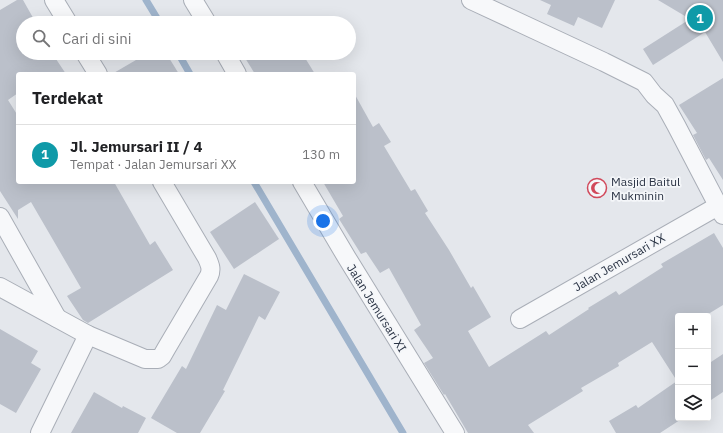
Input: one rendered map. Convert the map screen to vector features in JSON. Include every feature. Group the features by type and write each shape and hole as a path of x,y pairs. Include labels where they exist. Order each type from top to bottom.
{"street":[{"path":"54,0 64,16"},
{"path":"471,0 644,82 665,106 721,210"},
{"path":"197,2 204,16"},
{"path":"89,60 97,72"},
{"path":"229,60 236,72"},
{"path":"0,287 88,335 145,359 158,359 162,356 210,272 211,267 163,184"},
{"name":"Jalan Jemursari XI","path":"303,184 346,258 454,433"},
{"name":"Jalan Jemursari XX","path":"520,319 721,210"},
{"path":"0,217 58,318"},
{"path":"40,433 88,335"}],"building":[{"path":"17,0 23,0 32,16 16,16 16,60 57,60 65,72 16,72 16,94 8,100 16,113 16,184 115,184 150,245 155,241 173,270 88,323 83,320 67,296 81,288 31,202 18,210 18,219 0,191 0,10"},
{"path":"540,0 615,0 602,28 578,17 574,26 547,14 551,5"},
{"path":"658,0 723,0 723,62 705,32 653,65 643,49 690,19"},
{"path":"136,60 170,60 178,72 115,72"},
{"path":"246,60 306,60 314,72 254,72"},
{"path":"723,78 723,180 709,158 706,160 693,135 697,133 679,105"},
{"path":"356,97 373,127 379,123 391,142 384,146 411,191 415,189 428,211 425,213 471,288 473,286 491,317 468,331 489,367 546,331 549,335 616,291 619,295 663,267 661,264 714,233 723,248 723,305 710,313 675,313 675,378 652,342 618,363 619,366 581,388 583,391 528,425 534,433 468,433 445,394 444,395 424,363 433,358 414,330 421,325 389,268 380,273 366,252 361,254 339,219 343,216 324,184 356,184"},
{"path":"255,202 279,239 234,269 210,232"},
{"path":"244,274 280,292 265,320 259,316 223,390 225,391 200,433 177,433 151,418 182,366 186,369 217,305 226,310"},
{"path":"0,329 38,351 31,363 41,369 16,413 0,404"},
{"path":"723,354 723,392 711,400 711,385 711,362"},
{"path":"675,382 675,421 678,421 660,433 616,433 609,421 636,405 638,408"},
{"path":"94,392 122,408 123,406 146,418 138,433 71,433"}],"waterway":[{"path":"146,0 156,16"},
{"path":"182,60 189,72"},
{"path":"255,184 403,433"}],"place":[{"name":"Jl. Jemursari II / 4","path":"700,18"},
{"name":"Masjid Baitul Mukminin","path":"597,188"}]}
